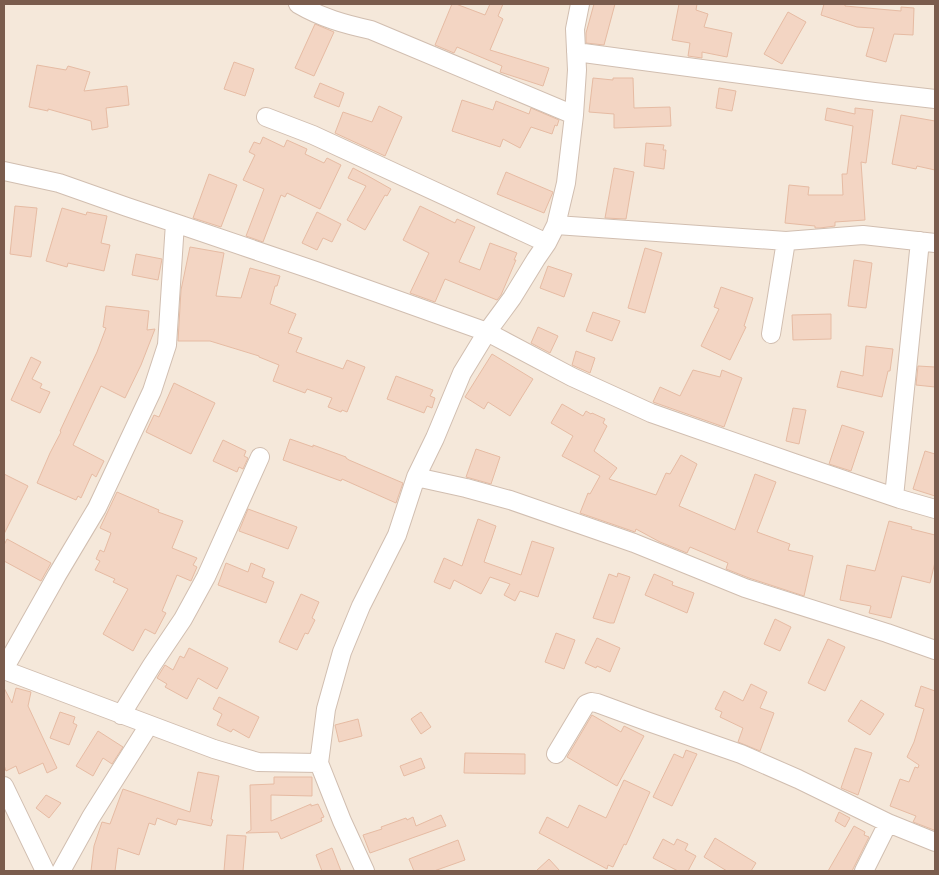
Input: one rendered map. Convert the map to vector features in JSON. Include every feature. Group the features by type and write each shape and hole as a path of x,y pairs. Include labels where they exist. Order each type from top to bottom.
{"street":[{"path":"298,4 314,13 340,23 371,30 574,115"},
{"path":"365,871 342,821 319,763 326,709 342,652 361,606 397,535 416,477 435,438 462,373 487,332 512,298 547,243 556,225 566,183 574,115 577,70 575,29 580,4"},
{"path":"576,52 935,99"},
{"path":"266,117 314,135 547,243"},
{"path":"4,171 59,183 487,332 572,377 651,413 935,509"},
{"path":"175,223 167,345 152,391 97,508 57,574 4,669 214,749 258,762 319,763"},
{"path":"556,225 786,241 863,235 928,242 894,496"},
{"path":"770,334 786,241"},
{"path":"121,715 183,619 206,577 260,457"},
{"path":"416,477 510,500 634,543 745,588 888,633 935,650"},
{"path":"556,754 586,704 591,702 597,703 741,754 798,779 888,823 935,842"},
{"path":"61,871 149,725"},
{"path":"4,786 45,871"},
{"path":"864,871 888,823"}],"shaded area":[{"path":"4,4 935,4 935,871 4,871"}],"building":[{"path":"452,4 485,15 490,4 503,4 498,16 503,19 490,50 549,68 543,86 500,72 502,66 457,47 454,53 435,45"},
{"path":"594,4 615,4 604,45 586,43 586,33"},
{"path":"679,4 697,4 696,10 708,14 704,27 732,33 727,57 702,52 702,58 688,56 690,43 672,40"},
{"path":"824,4 845,4 845,6 901,11 901,7 914,8 913,35 894,34 886,62 866,56 874,28 857,27 821,15"},
{"path":"788,12 806,22 782,64 764,54"},
{"path":"315,24 334,32 314,76 295,68"},
{"path":"234,62 254,69 245,96 224,89"},
{"path":"37,65 66,70 68,66 90,72 84,91 127,86 129,105 106,108 108,127 92,130 91,121 48,109 48,111 29,107"},
{"path":"593,78 613,80 613,78 633,78 634,108 670,107 671,126 614,128 614,114 589,112"},
{"path":"320,83 344,93 339,107 314,97"},
{"path":"719,88 736,91 732,111 716,108"},
{"path":"462,100 493,110 496,101 529,114 531,108 559,120 552,134 531,127 520,148 503,139 500,147 452,131"},
{"path":"379,106 402,117 385,156 335,133 343,112 372,122"},
{"path":"827,108 855,114 855,108 873,110 866,163 861,162 865,220 835,222 835,226 820,228 785,223 789,185 809,187 808,195 843,195 842,174 847,174 853,126 825,120"},
{"path":"901,115 935,121 935,170 917,166 916,169 892,164"},
{"path":"263,137 284,147 287,140 307,149 305,154 324,163 327,158 341,165 320,209 287,193 285,197 281,195 263,242 246,236 264,189 243,180 255,155 249,152 254,142 260,144"},
{"path":"646,143 664,145 663,150 666,150 664,169 644,166"},
{"path":"353,168 391,189 387,196 385,195 365,230 347,220 366,186 348,178"},
{"path":"614,168 634,172 626,219 605,218"},
{"path":"506,172 553,192 544,213 497,194"},
{"path":"209,174 237,185 221,227 193,218"},
{"path":"15,206 37,208 31,257 10,254"},
{"path":"420,206 455,223 457,219 475,227 459,262 480,270 490,243 517,253 514,260 516,260 497,300 445,279 435,302 410,293 429,253 403,240"},
{"path":"62,208 86,215 87,212 107,216 101,243 110,245 104,271 68,263 67,267 46,261"},
{"path":"317,212 341,224 332,242 323,238 317,250 302,243"},
{"path":"190,247 224,253 216,296 241,298 250,268 280,276 270,304 296,314 288,333 302,338 296,352 343,369 347,360 365,367 347,412 342,410 341,412 328,407 332,398 307,389 305,393 273,381 279,365 259,356 210,341 178,341 181,290"},
{"path":"645,248 662,253 645,313 628,308"},
{"path":"136,254 162,259 158,280 132,275"},
{"path":"854,260 872,263 866,308 848,306"},
{"path":"548,266 572,274 564,297 540,288"},
{"path":"721,287 753,298 744,326 746,327 730,360 701,346 719,309 714,307"},
{"path":"106,306 149,311 147,330 155,329 141,365 125,398 101,386 73,445 104,461 96,477 92,474 81,498 78,496 76,500 37,483 97,352 106,328 103,327"},
{"path":"593,312 620,321 612,341 586,331"},
{"path":"831,314 831,339 793,340 792,315"},
{"path":"538,327 558,336 550,353 531,343"},
{"path":"866,346 893,349 890,371 888,371 882,397 837,387 841,371 863,376"},
{"path":"576,351 595,358 590,373 572,365"},
{"path":"492,354 533,379 510,416 488,402 484,409 465,397"},
{"path":"31,357 41,362 32,379 42,384 40,388 50,392 40,413 11,400"},
{"path":"918,366 935,367 935,387 916,385"},
{"path":"693,370 720,377 722,370 742,378 724,427 653,402 660,387 680,396"},
{"path":"396,376 433,390 430,396 435,398 432,408 427,406 424,413 387,399"},
{"path":"174,383 215,403 191,454 146,432 154,415 159,417"},
{"path":"562,404 583,416 586,411 605,419 603,423 607,426 594,451 617,468 609,479 656,495 666,473 670,474 681,455 697,464 679,506 735,530 755,474 776,482 757,532 790,544 788,550 813,556 804,596 726,569 728,563 690,547 687,553 660,542 636,529 635,532 580,513 588,493 590,494 600,476 562,456 573,436 551,423"},
{"path":"793,408 806,410 799,444 786,441"},
{"path":"842,425 864,432 851,471 829,464"},
{"path":"290,439 346,457 403,483 396,503 342,479 341,481 283,460"},
{"path":"223,440 246,451 244,456 248,458 243,469 239,467 237,472 213,461"},
{"path":"476,449 500,457 491,484 466,477"},
{"path":"925,451 935,454 935,496 913,489"},
{"path":"4,474 28,486 4,534"},
{"path":"117,492 159,510 158,512 183,521 172,548 197,558 193,565 197,567 191,581 177,575 162,611 166,613 155,634 145,629 133,651 103,634 128,589 113,582 115,579 95,570 100,561 96,559 100,550 104,552 111,533 100,528"},
{"path":"248,509 297,527 288,549 239,531"},
{"path":"478,519 496,526 484,562 521,575 532,541 554,548 538,597 520,591 515,601 504,595 510,584 490,577 481,594 454,580 450,589 434,582 444,558 462,566"},
{"path":"889,521 935,535 935,562 930,583 902,576 891,618 869,613 871,606 840,600 847,565 875,571"},
{"path":"7,539 51,563 41,581 4,561 4,545"},
{"path":"226,563 248,572 251,563 265,569 262,577 274,582 266,603 218,585"},
{"path":"618,573 630,577 614,623 593,618 609,574 617,577"},
{"path":"654,574 673,582 672,585 694,593 687,613 645,595"},
{"path":"301,594 319,602 312,618 315,620 308,634 305,633 297,650 279,642"},
{"path":"775,619 791,627 780,651 764,644"},
{"path":"556,633 575,640 564,669 545,662"},
{"path":"597,638 620,648 610,672 585,663"},
{"path":"828,639 845,647 825,691 808,683"},
{"path":"189,648 228,668 217,689 198,678 187,699 165,687 167,684 157,678 165,665 173,670 180,656 184,658"},
{"path":"751,684 767,692 760,708 774,713 760,751 738,742 743,728 720,717 722,712 715,709 724,691 743,701"},
{"path":"921,686 935,691 934,830 913,822 916,816 890,806 900,779 909,782 915,767 918,768 919,765 907,757 914,742 924,709 915,706"},
{"path":"4,688 12,703 16,688 31,692 28,706 57,768 47,773 43,763 19,774 16,766 6,771 4,765"},
{"path":"219,697 259,717 249,738 233,729 231,732 217,725 222,714 213,709"},
{"path":"861,700 884,714 870,735 848,721"},
{"path":"60,712 75,717 73,723 77,725 69,745 50,738"},
{"path":"421,712 431,727 421,734 411,719"},
{"path":"592,715 621,732 624,726 644,736 617,786 567,757"},
{"path":"358,719 362,736 339,742 335,725"},
{"path":"98,731 123,747 112,764 103,758 93,776 76,766"},
{"path":"855,748 872,753 858,795 841,788"},
{"path":"686,750 697,754 672,806 653,797 674,754 683,758"},
{"path":"465,753 525,754 525,774 464,773"},
{"path":"421,758 425,768 404,776 400,766"},
{"path":"198,772 219,776 211,826 178,819 176,825 157,818 155,825 149,823 139,855 118,848 115,871 91,871 94,846 102,822 110,824 123,789 190,812"},
{"path":"274,777 312,777 312,796 271,795 271,821 311,804 311,806 318,804 324,817 321,818 322,821 281,839 278,832 246,833 251,830 250,785 274,784"},
{"path":"624,780 650,792 626,845 624,844 613,867 608,865 607,869 539,833 547,817 568,828 579,805 606,818"},
{"path":"46,795 61,803 49,818 36,808"},
{"path":"839,812 850,818 845,827 835,821"},
{"path":"441,815 446,826 370,853 363,835 406,818 407,820 413,817 416,826"},
{"path":"854,826 865,832 864,835 869,837 852,871 828,871"},
{"path":"227,835 246,836 243,871 224,871"},
{"path":"715,838 756,863 751,871 727,871 704,857"},
{"path":"663,839 674,845 677,839 688,844 685,850 696,856 688,871 678,871 653,858"},
{"path":"458,840 465,860 434,871 414,871 409,859"},
{"path":"332,848 341,871 322,871 316,855"},
{"path":"549,859 560,871 536,871"}]}
